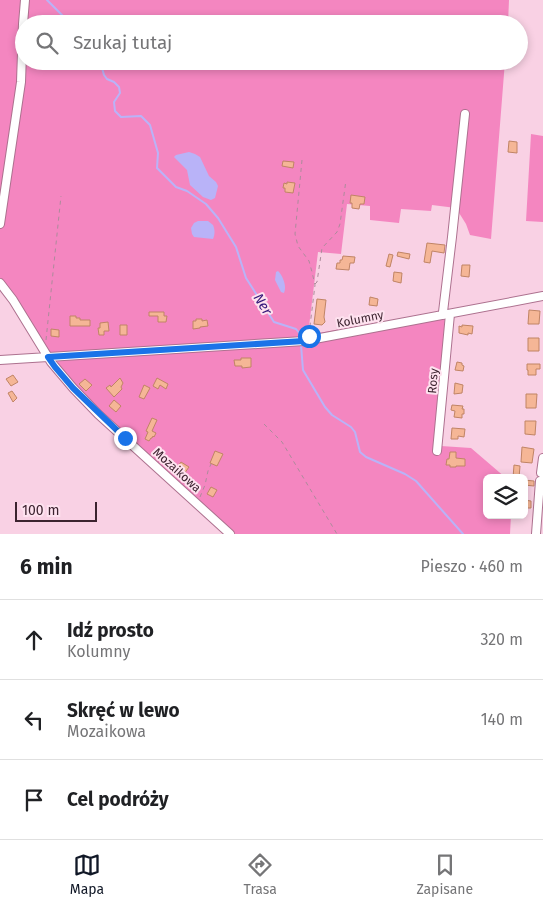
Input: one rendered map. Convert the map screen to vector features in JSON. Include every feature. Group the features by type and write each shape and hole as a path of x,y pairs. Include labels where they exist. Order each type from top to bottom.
{"street":[{"path":"24,15 25,0"},
{"path":"0,224 21,70"},
{"name":"Rosy","path":"438,451 446,314 442,312 466,114"},
{"name":"Mozaikowa","path":"0,284 13,300 55,367 98,414 230,534"},
{"name":"Kolumny","path":"0,360 46,353 303,341 543,296"},
{"path":"536,534 543,458"}],"path":[{"path":"302,160 295,234 298,246 309,261 315,285"},
{"path":"303,341 317,282 322,248 337,232 340,224 346,180"},
{"path":"46,353 61,196"},
{"path":"264,424 282,442 337,534"},
{"path":"196,502 205,485 211,464"}],"shaded area":[{"path":"0,0 509,0 508,15 15,15 15,70 504,70 491,239 470,235 466,224 456,208 432,205 431,211 401,209 399,223 370,220 370,206 347,204 341,254 318,252 308,335 357,326 356,336 445,317 436,435 441,446 471,448 501,474 483,474 483,519 511,519 510,534 234,534 107,418 68,379 58,366 58,362 45,351 0,282"},
{"path":"531,134 543,136 543,222 526,221"},
{"path":"189,152 200,157 209,176 216,182 218,186 215,198 211,200 203,197 190,185 187,170 174,157"},
{"path":"198,221 208,221 213,225 215,232 213,239 194,237 191,228"},
{"path":"278,271 284,281 284,293 281,292 275,280 276,272"}],"building":[{"path":"509,141 517,142 517,153 508,152"},
{"path":"283,161 294,162 293,168 282,166"},
{"path":"287,182 295,183 293,193 285,192 285,188 283,188 284,183 287,184"},
{"path":"351,195 365,197 364,204 360,204 359,209 352,208 352,203 350,203"},
{"path":"427,243 445,245 444,253 432,251 430,263 424,262"},
{"path":"398,252 410,254 409,259 397,256"},
{"path":"389,254 393,255 390,267 386,266"},
{"path":"343,256 355,257 354,263 350,263 349,270 336,269 337,263 340,263"},
{"path":"462,265 470,265 469,277 461,276"},
{"path":"394,272 402,273 401,283 393,281"},
{"path":"370,297 378,299 377,306 369,305"},
{"path":"317,299 326,300 325,322 322,325 314,324"},
{"path":"529,310 540,311 539,324 528,324"},
{"path":"149,312 164,312 164,316 167,316 166,322 158,322 158,316 149,316"},
{"path":"70,316 76,316 80,320 90,320 90,326 70,326"},
{"path":"196,319 207,320 208,326 193,329 193,321 196,321"},
{"path":"108,322 109,331 104,331 104,335 99,335 98,328 100,328 100,323"},
{"path":"120,325 127,325 127,335 120,335"},
{"path":"462,325 473,326 472,334 459,333 459,326 462,327"},
{"path":"51,329 59,330 59,337 51,336"},
{"path":"528,338 539,338 539,351 528,351"},
{"path":"241,358 251,358 251,367 242,368 242,366 235,366 234,360 241,360"},
{"path":"457,362 462,363 464,366 463,371 455,370"},
{"path":"527,364 540,364 540,369 536,369 536,375 528,375"},
{"path":"13,375 18,382 11,386 6,379"},
{"path":"120,378 123,383 122,389 114,397 106,388 110,385 111,387"},
{"path":"157,378 168,384 166,389 160,385 158,389 153,386"},
{"path":"85,379 92,385 86,391 79,384"},
{"path":"455,383 463,385 462,393 454,394"},
{"path":"144,385 150,388 144,399 139,397"},
{"path":"12,391 17,398 13,402 8,393"},
{"path":"526,394 537,394 536,408 526,408"},
{"path":"114,400 121,406 116,412 109,406"},
{"path":"452,405 463,406 464,414 462,414 462,418 454,417 455,411 451,410"},
{"path":"152,418 157,420 152,431 156,433 149,441 145,439 148,432 146,431"},
{"path":"525,421 536,421 535,435 525,434"},
{"path":"452,428 465,429 464,437 458,436 458,439 451,439"},
{"path":"522,447 534,449 532,463 521,462"},
{"path":"215,451 223,454 217,466 210,463"},
{"path":"450,452 456,452 456,458 465,459 465,466 450,467 450,465 446,465"},
{"path":"181,462 189,467 184,474 176,469"},
{"path":"514,465 520,466 519,474 513,474"},
{"path":"528,480 534,481 534,486 528,485"},
{"path":"211,487 217,490 213,497 207,494"},
{"path":"528,501 531,501 531,508 528,508"}],"waterway":[{"name":"Ner","path":"47,0 62,15"},
{"name":"Ner","path":"103,70 107,79 119,87 120,93 114,102 115,111 121,117 141,116 150,125 158,153 157,168 176,187 187,191 206,204 218,218 236,247 246,278 274,322 296,329 300,334 301,340"},
{"name":"Ner","path":"301,345 303,370 325,407 332,415 351,427 355,432 360,452 366,457 405,474 416,481 463,534"}],"route":[{"path":"125,438 73,388 48,357 304,341 309,340 309,336"}]}
